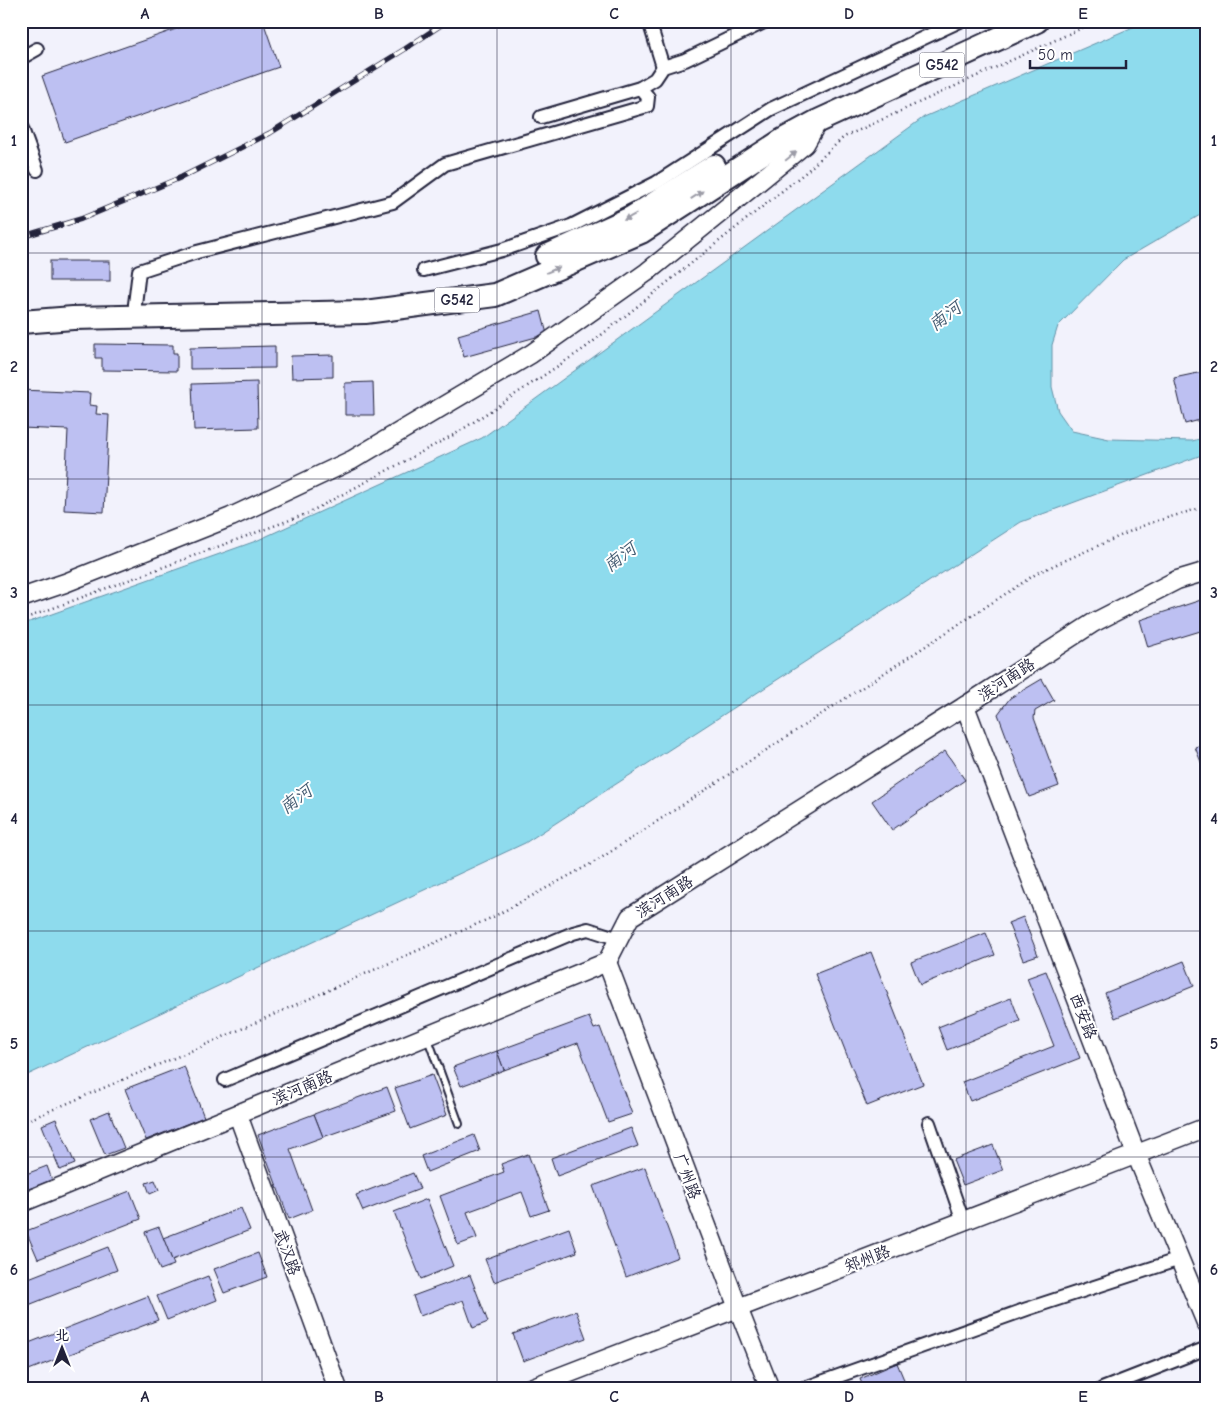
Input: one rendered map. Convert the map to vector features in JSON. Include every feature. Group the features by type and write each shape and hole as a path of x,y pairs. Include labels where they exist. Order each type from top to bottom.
{"highway":[{"name":"G542","path":"21,308 72,304 135,311 364,312 495,295 641,232 783,140 844,105 1012,21"},
{"name":"G542","path":"21,322 135,311 364,298 492,281 631,218 781,126 844,105 1037,21"}],"street":[{"path":"649,21 662,67"},
{"path":"541,117 640,88 655,79 662,67 685,60 766,21"},
{"path":"424,270 502,250 571,226 656,183 771,109 960,21"},
{"path":"21,58 37,49"},
{"path":"135,311 139,271 197,252 393,202 444,164 646,106 648,97 640,88"},
{"path":"21,598 66,583 231,517 352,460 531,354 647,272 756,184 805,144 818,121"},
{"path":"21,126 37,170"},
{"path":"745,164 756,184"},
{"name":"滨河南路","path":"21,1203 607,962 630,917 1093,623 1177,580 1207,571"},
{"name":"西安路","path":"965,706 1136,1154 1207,1325"},
{"path":"225,1080 572,933 588,930 619,939"},
{"name":"广州路","path":"607,962 770,1389"},
{"name":"武汉路","path":"238,1114 338,1389"},
{"path":"929,1123 963,1221"},
{"name":"郑州路","path":"528,1389 1207,1127"},
{"path":"802,1389 1027,1309 1180,1259"},
{"path":"1102,1389 1207,1348"}],"lane":[{"path":"427,1035 459,1124"}],"path":[{"path":"21,1123 212,1042 493,917 598,860 1039,572 1147,524 1207,506"}],"water":[{"name":"南河","path":"1147,21 1207,21 1207,211 1123,260 1058,326 1052,345 1052,387 1058,411 1072,431 1109,439 1192,441 1207,437 1207,453 1021,522 525,843 21,1078 21,625 256,541 482,438 924,117"}],"building":[{"path":"199,21 263,21 279,67 65,142 42,76"},
{"path":"50,261 110,261 110,281 50,281"},
{"path":"541,311 547,334 464,357 458,335"},
{"path":"95,344 173,345 173,353 177,353 177,371 102,370 102,358 95,358"},
{"path":"275,346 275,368 190,369 190,348"},
{"path":"333,355 333,377 292,378 291,356"},
{"path":"1207,371 1207,418 1185,424 1174,378"},
{"path":"257,382 258,428 194,430 192,384"},
{"path":"373,382 374,415 345,415 345,383"},
{"path":"21,390 90,393 89,405 97,406 96,414 109,415 104,512 64,510 68,430 21,428"},
{"path":"1207,598 1207,629 1148,647 1140,620"},
{"path":"1042,679 1054,700 1035,711 1034,718 1059,786 1029,797 998,714 1010,698"},
{"path":"1207,743 1207,771 1205,772 1195,747"},
{"path":"945,751 965,780 892,830 872,801"},
{"path":"1023,917 1038,955 1023,960 1008,923"},
{"path":"986,933 995,955 920,985 911,962"},
{"path":"871,952 923,1084 867,1106 815,974"},
{"path":"1184,961 1194,986 1115,1018 1105,993"},
{"path":"1046,971 1080,1058 970,1101 962,1082 1054,1046 1027,978"},
{"path":"1011,998 1020,1021 947,1050 938,1027"},
{"path":"589,1017 594,1029 600,1027 632,1114 608,1122 578,1043 504,1070 497,1051"},
{"path":"497,1051 504,1070 461,1086 453,1067"},
{"path":"184,1066 204,1117 146,1140 125,1089"},
{"path":"432,1075 447,1115 410,1129 395,1088"},
{"path":"387,1087 396,1111 323,1137 314,1114"},
{"path":"109,1111 124,1148 105,1155 90,1119"},
{"path":"314,1114 323,1137 290,1149 312,1210 289,1219 258,1135"},
{"path":"56,1119 75,1164 60,1170 42,1125"},
{"path":"631,1128 638,1146 557,1176 551,1158"},
{"path":"474,1135 480,1151 427,1172 421,1156"},
{"path":"993,1145 1003,1170 963,1185 953,1160"},
{"path":"528,1154 549,1210 531,1216 522,1192 467,1212 477,1238 458,1245 440,1196 504,1172 501,1164"},
{"path":"47,1166 52,1180 21,1192 21,1176"},
{"path":"645,1167 678,1257 626,1277 593,1186"},
{"path":"413,1173 420,1189 363,1211 356,1195"},
{"path":"155,1180 159,1190 150,1194 146,1183"},
{"path":"130,1191 141,1219 38,1259 26,1231"},
{"path":"427,1199 453,1266 421,1279 394,1212"},
{"path":"241,1208 250,1230 172,1260 163,1238"},
{"path":"159,1227 174,1265 160,1270 145,1232"},
{"path":"569,1228 577,1252 494,1282 485,1259"},
{"path":"108,1247 117,1270 21,1308 21,1281"},
{"path":"258,1253 267,1277 224,1293 214,1269"},
{"path":"470,1275 488,1322 473,1328 463,1300 420,1316 413,1296"},
{"path":"208,1276 217,1300 167,1320 157,1296"},
{"path":"148,1296 158,1320 21,1373 21,1346"},
{"path":"576,1311 586,1338 523,1361 513,1334"},
{"path":"897,1363 908,1389 891,1389 889,1385 880,1389 864,1389 860,1379"}],"railway":[{"path":"21,237 81,219 182,177 270,133 447,21"}]}
